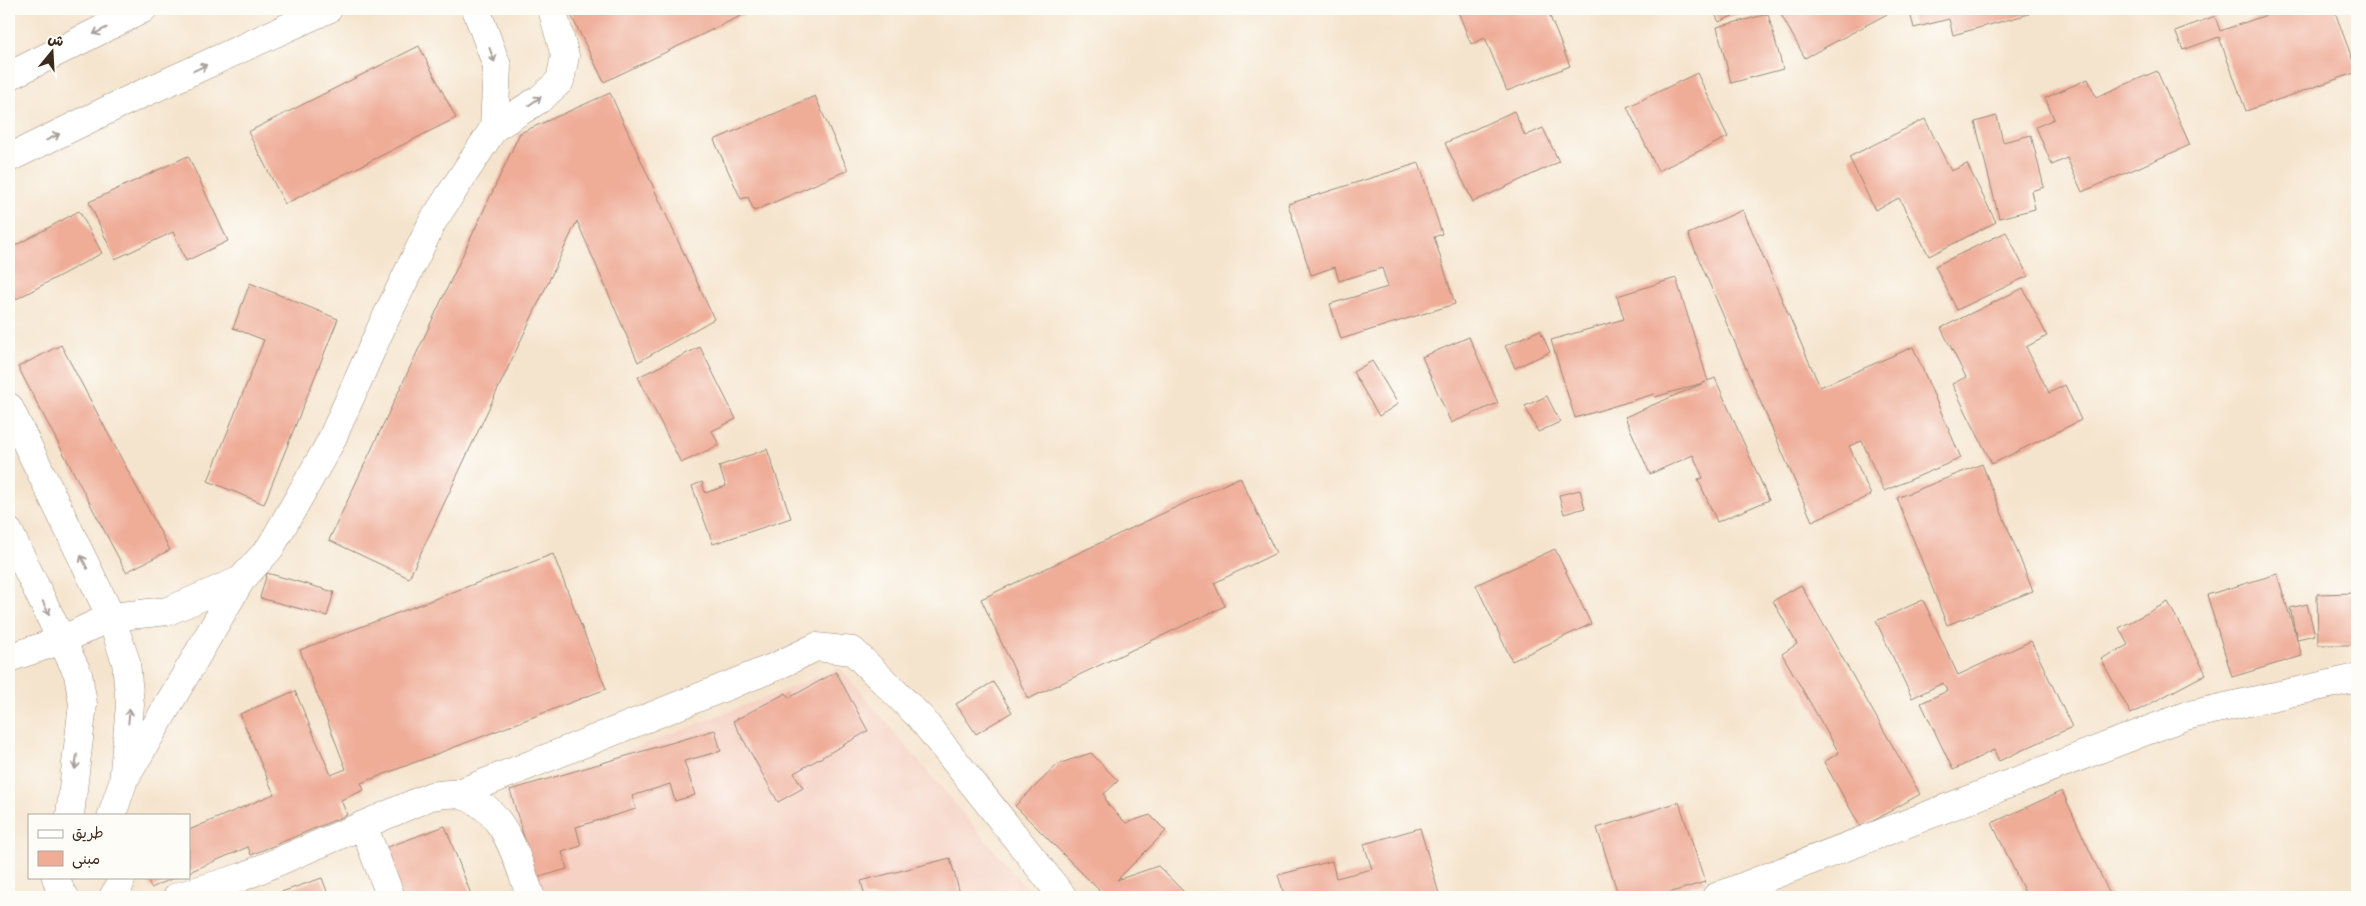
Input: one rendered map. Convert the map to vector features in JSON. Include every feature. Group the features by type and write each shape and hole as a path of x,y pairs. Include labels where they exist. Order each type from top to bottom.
{"street":[{"path":"9,76 143,9"},
{"path":"9,158 122,103 328,9"},
{"path":"476,9 496,66 494,128"},
{"path":"112,814 123,782 241,580 270,548 330,443 382,326 433,221 494,128 540,99 560,80 565,56 552,9"},
{"path":"9,407 111,618 126,662 130,705 123,782"},
{"path":"9,532 78,674 83,704 70,814"},
{"path":"9,658 62,640 111,618 168,611 241,580"},
{"path":"177,897 246,887 363,825 431,796 457,794 777,666 816,647 853,651 920,717 1063,897"},
{"path":"1716,897 2185,716 2357,678"},
{"path":"457,794 482,802 505,829 531,897"},
{"path":"363,825 391,897"},
{"path":"113,897 122,878"}],"shaded area":[{"path":"840,668 1034,897 546,897 506,799"}],"building":[{"path":"568,9 755,9 604,82"},
{"path":"1457,9 1547,9 1570,66 1507,91 1485,38 1471,44"},
{"path":"1713,9 1748,9 1719,22"},
{"path":"1778,9 1886,9 1889,13 1805,58"},
{"path":"1909,9 2027,9 2029,14 1953,35 1949,19 1914,28"},
{"path":"2284,9 2334,9 2357,72 2246,111 2219,37 2183,50 2175,31 2215,16 2220,31"},
{"path":"1768,14 1783,69 1731,83 1717,27"},
{"path":"419,46 456,118 285,204 248,132"},
{"path":"2157,71 2190,145 2082,192 2067,158 2052,165 2036,127 2054,119 2045,98 2088,79 2096,97"},
{"path":"1697,73 1728,137 1658,171 1627,107"},
{"path":"610,93 714,319 638,362 577,221 409,578 329,540 520,133"},
{"path":"815,96 848,170 754,211 748,197 741,199 714,140"},
{"path":"1514,111 1525,136 1543,128 1559,162 1473,202 1445,143"},
{"path":"1997,116 2003,142 2031,135 2044,187 2031,191 2035,209 1999,218 1975,122"},
{"path":"1925,119 1951,171 1967,164 1996,222 1929,256 1899,198 1875,210 1849,157"},
{"path":"188,156 228,241 186,261 173,232 115,259 89,202"},
{"path":"1419,163 1442,234 1434,237 1455,304 1341,339 1330,304 1388,287 1382,268 1339,281 1335,267 1311,275 1288,204"},
{"path":"1743,210 1820,387 1913,347 1961,458 1884,491 1862,441 1849,446 1871,495 1812,521 1688,234"},
{"path":"79,211 102,253 9,303 9,249"},
{"path":"2006,232 2028,276 1957,310 1935,266"},
{"path":"1676,278 1708,381 1715,378 1769,500 1717,522 1698,479 1703,478 1693,455 1650,474 1625,417 1706,382 1655,397 1654,394 1575,418 1551,340 1624,319 1617,296"},
{"path":"250,283 338,319 264,504 208,481 264,340 233,328"},
{"path":"2023,288 2047,336 2026,347 2049,393 2065,385 2081,420 1992,464 1952,384 1966,377 1941,328"},
{"path":"1540,330 1550,352 1515,368 1505,346"},
{"path":"1469,337 1498,403 1451,423 1422,357"},
{"path":"61,345 170,550 126,572 18,367"},
{"path":"700,347 736,419 712,431 719,445 681,463 638,377"},
{"path":"1372,361 1398,404 1379,416 1353,372"},
{"path":"1547,396 1560,422 1538,432 1525,406"},
{"path":"767,449 791,518 713,544 692,486 702,482 705,493 726,486 719,466"},
{"path":"1982,464 2033,591 1947,625 1897,498"},
{"path":"1240,477 1276,553 1214,583 1225,606 1028,699 981,599"},
{"path":"1580,490 1585,508 1564,514 1559,495"},
{"path":"1555,549 1591,624 1512,661 1476,585"},
{"path":"553,554 606,689 361,783 364,790 341,800 347,815 251,855 248,847 190,872 190,830 274,794 240,714 295,691 331,775 346,769 300,650"},
{"path":"267,573 334,592 327,616 260,598"},
{"path":"2277,574 2302,656 2232,677 2207,595"},
{"path":"1801,585 1920,794 1861,828 1824,762 1839,753 1782,654 1797,644 1773,601"},
{"path":"2357,593 2357,645 2318,645 2317,594"},
{"path":"1923,600 1958,675 2031,641 2072,727 1999,761 1994,750 1953,770 1921,703 1947,691 1943,683 1912,698 1876,621"},
{"path":"2168,602 2206,674 2131,714 2101,659 2128,645 2119,628"},
{"path":"2307,604 2315,635 2297,639 2290,608"},
{"path":"836,672 868,731 794,773 803,788 778,802 733,721 786,693 789,698"},
{"path":"993,682 1012,712 976,734 956,704"},
{"path":"715,730 721,751 684,761 695,795 675,801 670,784 632,796 636,809 576,827 581,846 562,852 567,869 536,878 510,790"},
{"path":"1091,753 1118,781 1104,794 1108,805 1126,823 1150,815 1166,831 1117,880 1158,866 1189,897 1101,897 1098,889 1015,806 1058,764"},
{"path":"2062,791 2111,897 2027,897 1992,823"},
{"path":"1679,802 1705,882 1655,897 1619,897 1597,828"},
{"path":"445,826 472,897 391,897 374,852"},
{"path":"1420,828 1440,897 1285,897 1278,875 1332,861 1336,878 1372,869 1364,844"},
{"path":"950,858 961,897 865,897 861,881"},
{"path":"146,878 174,878 151,888"},
{"path":"322,878 329,897 267,897"}]}
